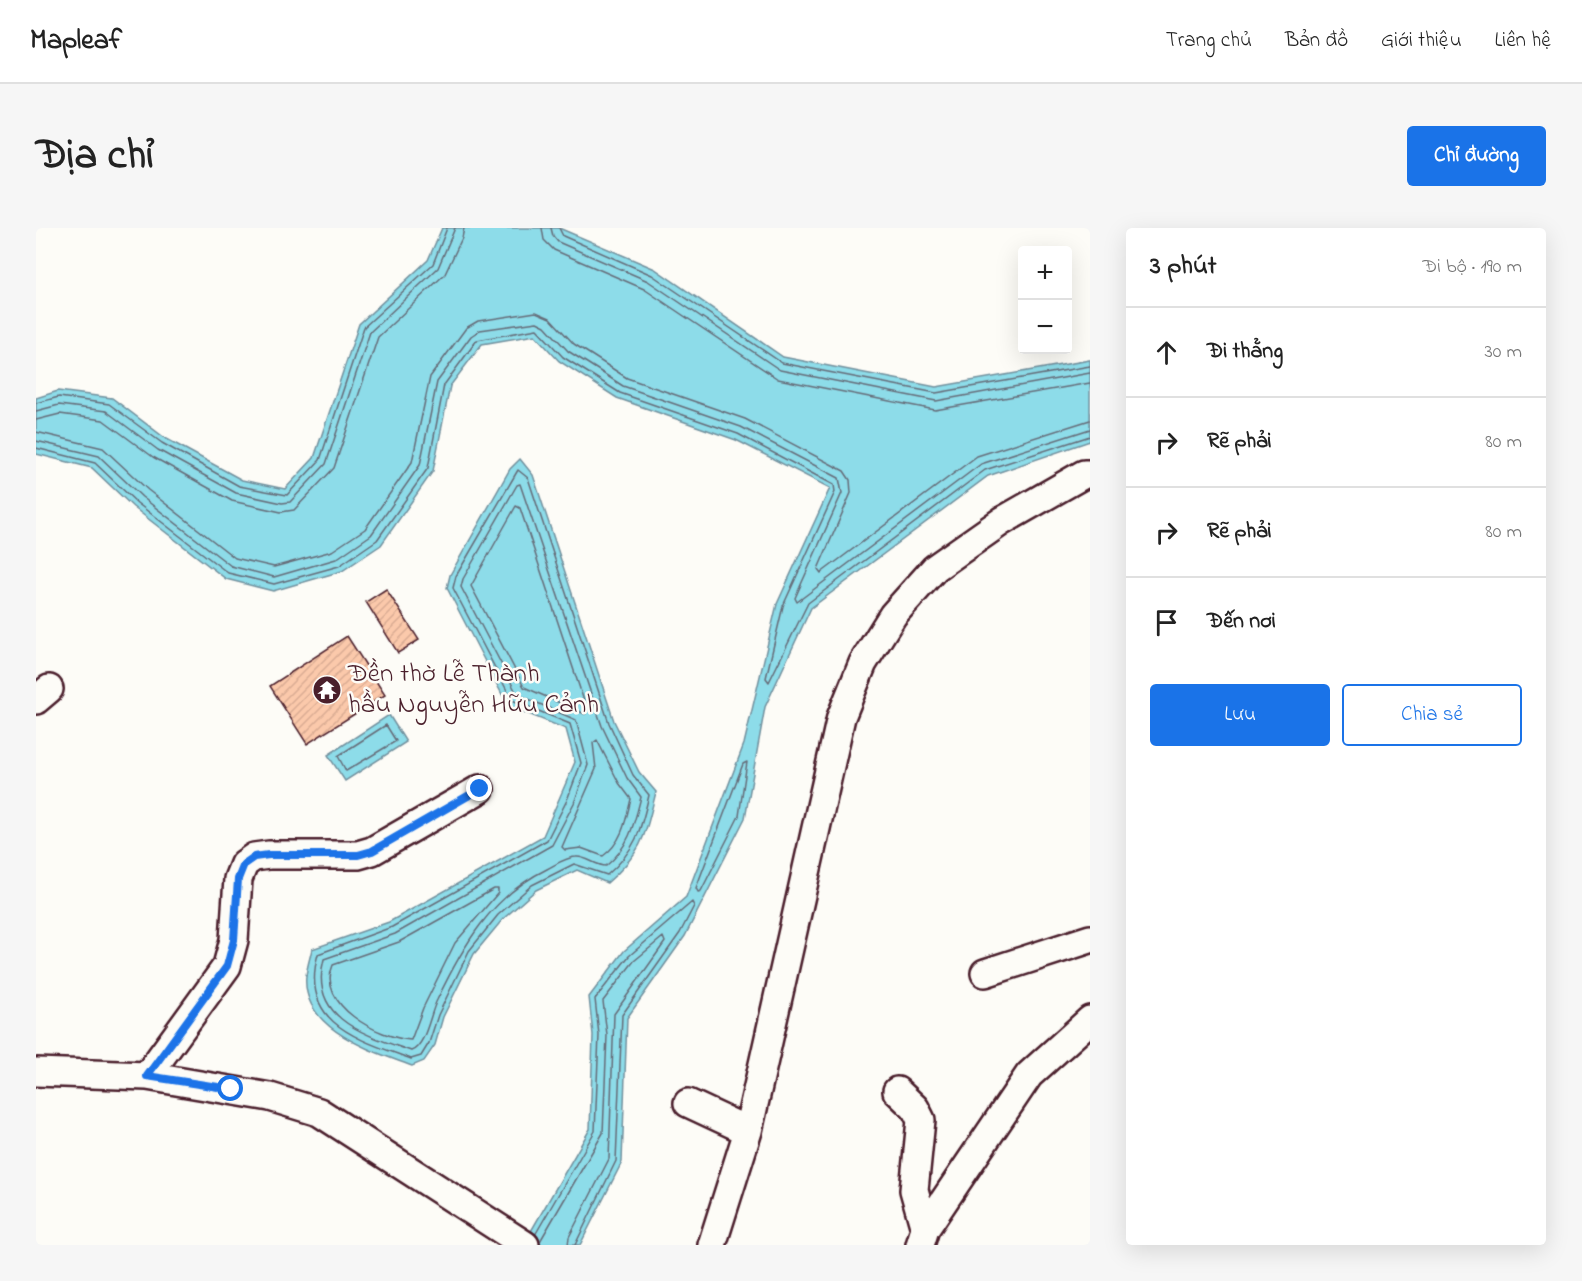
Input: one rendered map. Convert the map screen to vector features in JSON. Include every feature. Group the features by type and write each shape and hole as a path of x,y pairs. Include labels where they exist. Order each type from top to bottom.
{"street":[{"path":"712,1245 748,1131 838,728 863,663 893,615 935,568 1002,521 1084,474 1090,474"},
{"path":"147,1076 227,966 234,940 238,879 244,864 254,857 269,855 358,855 372,851 480,789"},
{"path":"985,973 1090,939"},
{"path":"923,1237 1029,1075 1090,1020"},
{"path":"36,1072 147,1076 270,1097 319,1112 525,1245"},
{"path":"897,1091 919,1113 921,1120 914,1190 923,1237"},
{"path":"688,1103 748,1131"}],"water":[{"path":"442,228 559,228 655,269 783,357 936,387 1090,360 1090,441 988,476 811,608 765,707 745,818 685,936 627,1018 622,1162 580,1245 523,1245 590,1129 593,1035 589,997 624,951 686,897 744,744 777,604 830,488 736,440 617,398 559,361 535,335 482,344 450,386 433,471 381,545 342,571 273,591 226,579 133,507 92,468 36,454 36,398 58,391 112,398 165,438 242,480 285,489 314,458 359,324 428,260"},
{"path":"520,459 533,475 614,721 639,772 656,792 641,842 628,862 607,883 577,870 536,890 503,919 474,954 443,1017 435,1045 424,1061 412,1066 360,1045 342,1036 327,1024 315,1011 308,995 306,973 312,949 389,922 543,836 575,762 566,729 508,706 447,588 450,575 510,469"},
{"path":"389,715 406,742 345,781 328,755"}],"building":[{"path":"386,589 419,640 398,653 366,602"},
{"name":"Đền thờ Lễ Thành hầu Nguyễn Hữu Cảnh","path":"347,636 385,695 307,744 270,686"}],"place":[{"name":"Đền thờ Lễ Thành hầu Nguyễn Hữu Cảnh","path":"327,690"}],"route":[{"path":"231,1089 147,1076 227,966 234,940 238,879 244,864 254,857 269,855 358,855 372,851 480,789"}]}
